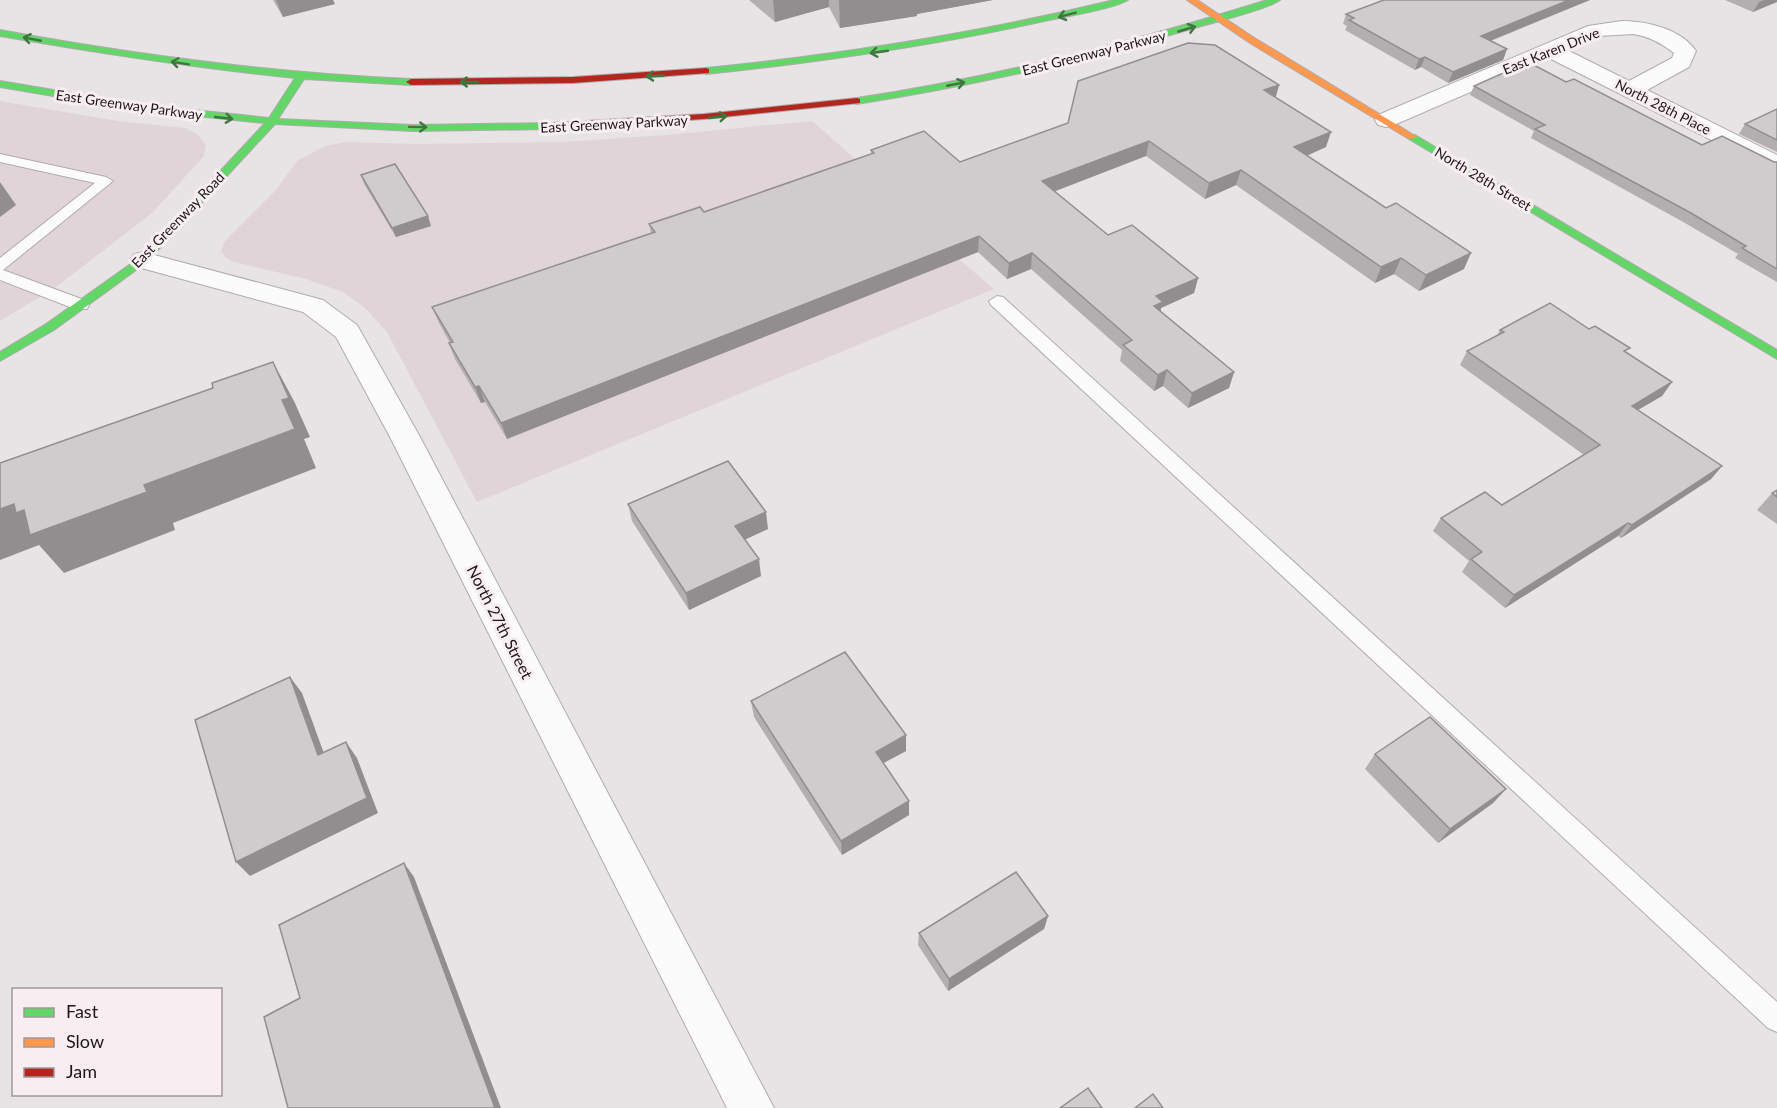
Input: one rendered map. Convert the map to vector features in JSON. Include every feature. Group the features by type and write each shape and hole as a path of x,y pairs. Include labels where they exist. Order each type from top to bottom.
{"main road":[{"name":"North 28th Street","path":"1191,0 1777,355"},
{"path":"1221,19 1276,0"},
{"path":"0,33 189,65 301,76 405,81 545,82 757,72 907,48 1032,24 1117,1"},
{"name":"East Greenway Parkway","path":"0,84 140,109 271,123 537,129 692,120 767,106 921,91 1048,66 1130,46 1221,19"},
{"name":"East Greenway Road","path":"0,357 51,327 143,260 271,123 301,76"}],"street":[{"name":"East Karen Drive","path":"1386,120 1595,30 1624,26 1644,27 1668,38 1685,51 1681,62 1630,90"},
{"name":"North 28th Place","path":"1550,50 1777,164"},
{"name":"North 27th Street","path":"143,260 313,306 347,330 405,437 751,1108"}],"lane":[{"path":"0,158 106,181 0,266"},
{"path":"0,274 81,305"},
{"path":"997,301 1777,1019"}],"shaded area":[{"path":"0,101 118,121 185,128 197,134 206,145 204,156 152,213 56,287 0,321"},
{"path":"812,121 901,199 933,237 994,289 477,502 387,332 365,308 343,292 306,279 234,262 226,258 221,251 225,241 276,190 297,161 325,146 346,142 415,144 565,142"}],"building":[{"path":"1384,0 1569,0 1481,36 1507,49 1453,72 1425,57 1419,59 1349,20 1354,18 1346,14"},
{"path":"1188,43 1215,45 1279,85 1264,90 1331,132 1294,147 1386,208 1396,203 1471,253 1426,275 1401,258 1381,267 1241,170 1209,183 1149,141 1042,181 1108,235 1132,225 1198,278 1156,296 1163,302 1154,306 1234,372 1192,393 1167,370 1158,375 1123,345 1132,340 1032,253 1009,263 979,236 501,423 479,386 475,387 449,343 453,342 432,307 655,232 649,224 700,207 704,212 874,153 871,150 924,131 960,162 1068,123 1078,81"},
{"path":"1528,62 1566,82 1574,79 1702,145 1722,136 1777,162 1777,269 1742,248 1746,246 1691,213 1535,129 1545,125 1474,86"},
{"path":"1777,109 1777,140 1745,124"},
{"path":"395,164 428,216 392,228 361,175"},
{"path":"1550,303 1589,329 1595,326 1630,348 1624,351 1672,382 1632,406 1722,466 1632,525 1628,523 1514,595 1471,559 1482,552 1441,518 1485,492 1502,505 1600,445 1467,351 1504,332 1500,330"},
{"path":"273,362 289,398 282,400 295,429 144,485 147,492 30,535 24,510 16,513 14,504 0,509 0,463 213,388 212,383"},
{"path":"728,461 766,512 735,526 759,559 686,593 628,504"},
{"path":"845,652 906,735 876,752 909,801 841,841 751,701"},
{"path":"290,677 318,755 346,742 367,798 236,862 195,720"},
{"path":"1430,717 1506,789 1450,829 1375,754"},
{"path":"404,863 495,1108 288,1108 264,1017 300,998 279,925"},
{"path":"1016,872 1048,916 949,979 919,933"},
{"path":"1088,1088 1102,1108 1060,1108"},
{"path":"1153,1094 1163,1108 1135,1108"}],"traffic: fast":[{"path":"706,71 916,44 1020,24 1124,0"},
{"path":"857,101 964,83 1069,60 1173,32 1276,0"},
{"path":"0,33 102,51 204,65 307,76 411,82"},
{"path":"0,357 50,327 143,260 271,123 301,76"},
{"path":"0,84 137,107 274,122 413,128 552,126"},
{"path":"1412,137 1777,355"}],"traffic: slow":[{"path":"1191,0 1253,41 1412,137"}],"traffic: jam":[{"path":"411,82 573,80 706,71"},
{"path":"552,126 704,116 857,101"}]}
